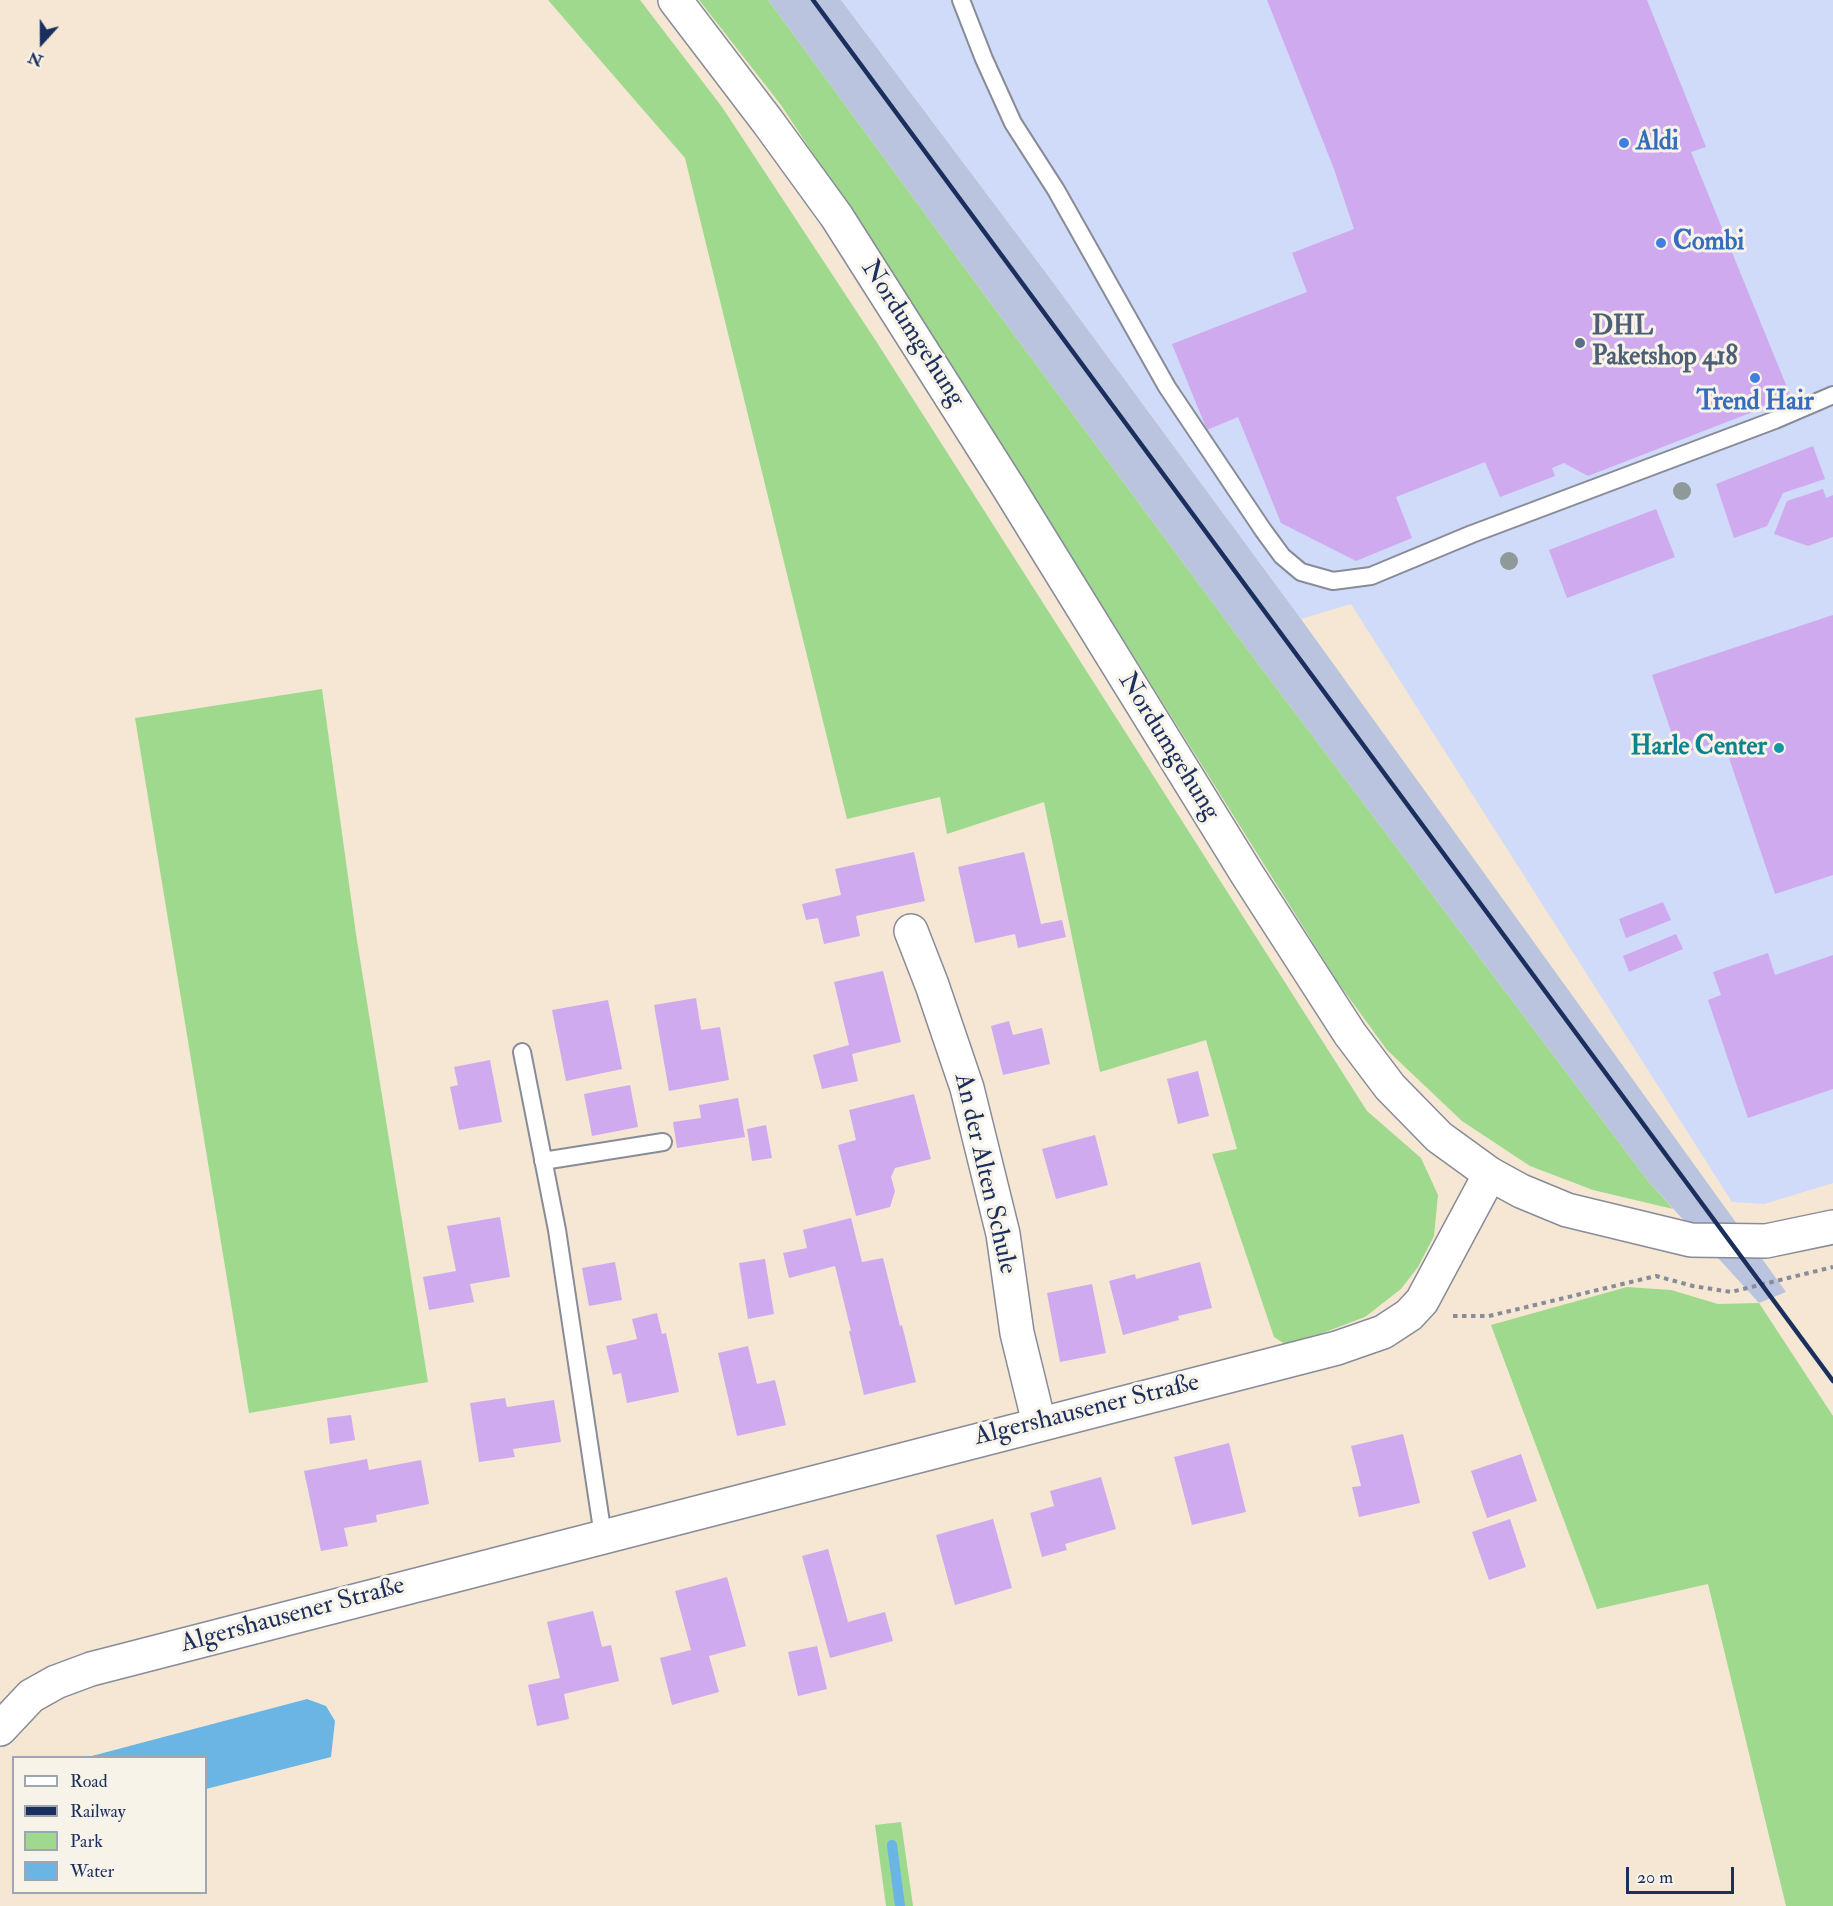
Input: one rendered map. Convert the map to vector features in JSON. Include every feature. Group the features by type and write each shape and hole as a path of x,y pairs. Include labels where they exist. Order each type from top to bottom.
{"street":[{"name":"Nordumgehung","path":"675,0 768,122 849,237 1008,485 1247,874 1350,1034 1390,1087 1439,1137 1490,1174 1521,1191 1568,1210 1691,1240 1766,1241 1833,1227"},
{"name":"An der Alten Schule","path":"911,931 967,1088 1003,1234 1017,1333 1039,1423"},
{"name":"Algershausener Straße","path":"0,1729 31,1696 56,1682 91,1669 1337,1348 1383,1332 1408,1315 1422,1301 1490,1174"}],"lane":[{"path":"961,0 1013,123 1056,190 1167,387 1263,530 1282,556 1301,572 1333,581 1371,576 1472,534 1775,420 1833,395"},
{"path":"522,1052 557,1230 603,1536"},
{"path":"543,1161 663,1142"}],"path":[{"path":"1422,1301 1438,1316 1489,1316 1656,1276 1693,1286 1731,1292 1833,1267"}],"shaded area":[{"path":"768,0 841,0 1301,619 1786,1292 1759,1303 1648,1181 1247,649"},
{"path":"841,0 1833,0 1833,1183 1764,1204 1732,1202 1351,604 1301,619"}],"green space":[{"path":"548,0 640,0 722,107 876,341 1367,1111 1421,1158 1438,1195 1434,1236 1418,1267 1401,1289 1365,1317 1288,1346 1274,1337 1212,1154 1237,1149 1206,1040 1100,1072 1044,802 947,834 940,797 847,819 685,158"},
{"path":"699,0 768,0 1247,649 1648,1181 1673,1209 1593,1190 1530,1166 1462,1121 1387,1050 1337,981 954,369 781,105"},
{"path":"322,689 356,934 428,1382 249,1413 135,718"},
{"path":"1627,1287 1671,1290 1718,1304 1759,1303 1833,1416 1833,1906 1786,1906 1708,1584 1597,1609 1491,1325"},
{"path":"901,1822 913,1906 886,1906 875,1825"}],"water":[{"path":"307,1699 326,1706 335,1721 331,1757 207,1789 207,1756 92,1756"}],"building":[{"path":"1267,0 1647,0 1706,147 1691,152 1791,397 1588,476 1564,463 1552,468 1555,476 1500,497 1485,462 1396,497 1412,538 1356,561 1281,523 1238,417 1207,430 1172,344 1307,292 1292,253 1354,229 1334,169"},
{"path":"1813,446 1825,479 1783,493 1767,526 1734,538 1716,484"},
{"path":"1823,489 1826,498 1833,495 1833,537 1808,546 1774,534 1787,501"},
{"path":"1656,509 1675,557 1567,598 1549,550"},
{"name":"Harle Center","path":"1833,615 1833,875 1775,894 1723,740 1679,755 1652,675"},
{"path":"914,852 925,901 856,916 860,936 824,944 818,918 806,920 802,904 841,895 835,869"},
{"path":"1024,852 1041,924 1062,920 1066,937 1018,948 1015,934 975,943 958,867"},
{"path":"1663,902 1671,920 1626,938 1619,919"},
{"path":"1676,934 1683,949 1629,972 1623,956"},
{"path":"1768,953 1775,975 1833,955 1833,1089 1748,1118 1708,1000 1721,995 1713,972"},
{"path":"883,971 901,1042 852,1054 858,1081 822,1089 813,1055 849,1045 834,982"},
{"path":"696,998 701,1030 720,1027 729,1080 669,1091 654,1005"},
{"path":"608,1000 622,1069 566,1081 552,1010"},
{"path":"1009,1021 1013,1035 1042,1028 1050,1064 1003,1075 991,1026"},
{"path":"490,1060 502,1122 459,1130 450,1087 458,1085 454,1067"},
{"path":"1198,1071 1209,1116 1178,1124 1167,1079"},
{"path":"630,1085 638,1127 592,1136 584,1094"},
{"path":"914,1094 931,1159 895,1168 891,1177 895,1191 890,1207 856,1216 838,1145 856,1140 849,1110"},
{"path":"738,1098 745,1137 677,1148 673,1122 701,1118 699,1105"},
{"path":"766,1125 772,1158 752,1161 747,1129"},
{"path":"1095,1135 1108,1185 1056,1199 1042,1149"},
{"path":"500,1217 510,1277 470,1284 474,1302 429,1310 423,1277 456,1271 447,1226"},
{"path":"851,1218 862,1262 883,1258 916,1382 864,1395 835,1266 789,1278 783,1253 807,1248 803,1230"},
{"path":"765,1259 774,1314 748,1319 739,1263"},
{"path":"615,1262 622,1300 589,1306 582,1268"},
{"path":"1200,1262 1212,1308 1178,1316 1179,1320 1123,1335 1109,1281 1135,1274 1136,1279"},
{"path":"1092,1284 1106,1353 1060,1362 1047,1293"},
{"path":"657,1313 662,1334 666,1333 679,1392 627,1403 621,1373 613,1375 606,1346 637,1339 632,1319"},
{"path":"748,1346 757,1384 775,1380 786,1425 737,1436 718,1353"},
{"path":"505,1398 507,1407 554,1400 561,1442 513,1449 515,1457 479,1462 470,1403"},
{"path":"351,1415 355,1440 330,1444 327,1418"},
{"path":"1403,1434 1420,1503 1359,1517 1352,1487 1361,1486 1351,1446"},
{"path":"1229,1443 1246,1512 1192,1525 1174,1457"},
{"path":"1521,1454 1537,1501 1487,1518 1471,1471"},
{"path":"367,1459 369,1470 421,1460 429,1504 376,1515 377,1522 344,1528 348,1546 321,1551 304,1471"},
{"path":"1101,1477 1116,1529 1065,1544 1067,1550 1042,1557 1030,1513 1054,1506 1050,1491"},
{"path":"993,1519 1012,1588 955,1605 936,1535"},
{"path":"1510,1519 1526,1567 1489,1580 1472,1532"},
{"path":"828,1549 848,1622 885,1612 893,1641 830,1658 802,1556"},
{"path":"727,1577 746,1646 709,1656 719,1692 672,1705 660,1658 691,1650 675,1591"},
{"path":"593,1611 602,1647 611,1645 619,1681 564,1694 569,1719 537,1726 528,1685 560,1678 547,1622"},
{"path":"817,1646 827,1689 798,1696 788,1652"}],"waterway":[{"path":"892,1845 900,1906"}],"railway":[{"path":"813,0 1833,1381"}],"place":[{"name":"Aldi","path":"1624,143"},
{"name":"Combi","path":"1661,243"},
{"name":"DHL Paketshop 418","path":"1580,343"},
{"name":"Trend Hair","path":"1755,378"},
{"name":"Harle Center","path":"1779,748"}]}
